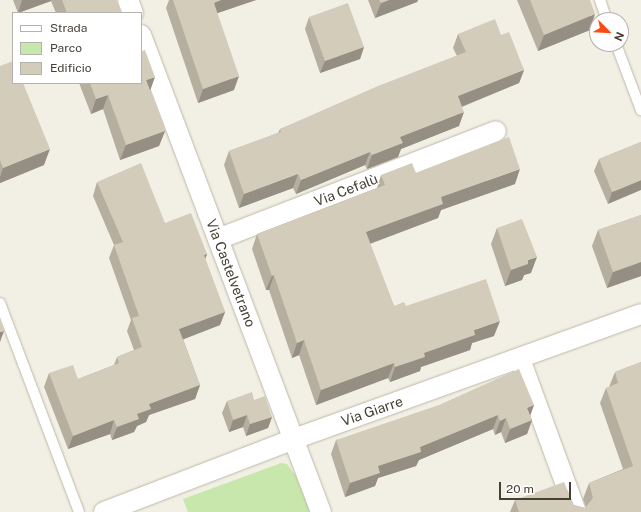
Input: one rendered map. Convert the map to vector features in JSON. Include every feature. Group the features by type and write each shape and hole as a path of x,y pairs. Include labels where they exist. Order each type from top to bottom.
{"street":[{"path":"128,0 133,12"},
{"name":"Via Castelvetrano","path":"142,38 321,512"},
{"name":"Via Cefalù","path":"218,239 496,131"},
{"name":"Via Giarre","path":"104,512 294,439 520,359 641,314"},
{"path":"520,359 576,512"}],"lane":[{"path":"600,0 604,12"},
{"path":"619,52 641,110"},
{"path":"0,303 79,512"}],"green space":[{"path":"281,463 287,464 296,476 310,512 188,512 183,499"}],"building":[{"path":"62,0 116,0 121,12 67,12"},
{"path":"173,0 221,0 214,3 239,76 203,89"},
{"path":"379,0 389,0 381,3"},
{"path":"530,0 590,0 594,12 589,12 589,16 544,35"},
{"path":"348,3 364,47 325,61 309,17"},
{"path":"495,19 501,35 509,32 524,70 458,96 464,112 400,137 403,143 372,155 370,152 301,180 298,174 244,194 229,151 281,132 280,129 378,86 466,52 458,34"},
{"path":"145,50 155,77 146,80 165,131 126,145 108,95 96,99 90,84 142,84 142,51"},
{"path":"12,61 12,84 23,84 50,149 3,168 0,160 0,66"},
{"path":"509,137 520,169 441,197 443,204 366,232 394,306 404,302 406,306 486,279 500,321 474,330 475,335 424,353 425,357 395,367 394,363 321,390 304,340 297,343 274,275 272,276 257,234 385,185 381,175 412,163 416,173"},
{"path":"641,142 641,180 612,192 599,159"},
{"path":"141,163 165,223 191,213 207,254 204,255 225,312 179,329 200,385 149,404 151,409 137,414 139,419 117,427 114,420 73,436 49,373 73,365 78,379 119,363 117,357 142,347 132,318 139,316 114,245 123,242 97,182"},
{"path":"641,215 641,262 613,272 598,230"},
{"path":"522,219 537,257 528,260 528,264 511,270 497,228"},
{"path":"0,319 4,331 0,332"},
{"path":"641,362 641,512 519,512 515,500 564,482 574,505 585,508 593,498 589,483 633,466 606,388 618,383 615,372"},
{"path":"519,369 534,405 527,408 532,420 510,429 506,418 500,421 498,415 420,447 421,452 378,466 380,473 350,483 336,440 439,405"},
{"path":"252,392 254,400 265,396 272,417 250,424 247,415 233,420 227,401"}]}
